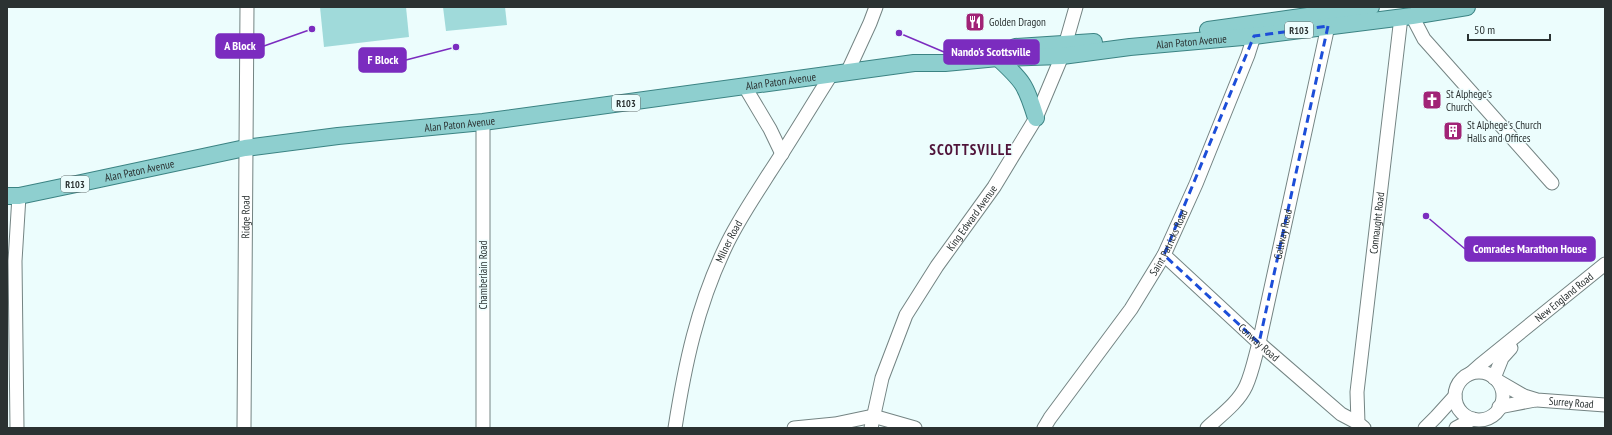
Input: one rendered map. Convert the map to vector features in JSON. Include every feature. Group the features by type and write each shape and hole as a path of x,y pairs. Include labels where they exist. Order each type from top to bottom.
{"main road":[{"name":"Alan Paton Avenue","path":"13,196 245,148 338,136 483,122 914,63 945,63 1064,50 1112,41 1371,7"},
{"name":"Alan Paton Avenue","path":"914,63 938,54 960,51 1064,50 1130,47 1254,36 1467,7"},
{"path":"998,58 1017,75 1025,86 1036,118"}],"street":[{"name":"Ridge Road","path":"244,428 247,7"},
{"name":"Milner Road","path":"675,428 684,370 695,328 709,285 725,246 782,154 839,74 870,23 876,7"},
{"name":"King Edward Avenue","path":"872,422 886,367 906,315 937,266 994,187 1036,118 1064,50 1076,7"},
{"path":"1407,16 1424,39 1552,183"},
{"name":"Connaught Road","path":"1360,426 1357,392 1407,16"},
{"name":"Gallway Road","path":"1207,428 1234,403 1245,387 1259,343 1328,26"},
{"name":"Saint Patricks Road","path":"1044,428 1131,309 1164,255 1199,177 1248,55 1254,36"},
{"path":"745,87 770,129 782,154"},
{"name":"Chamberlain Road","path":"483,122 484,428"},
{"path":"13,196 16,428"},
{"name":"Conway Road","path":"1164,255 1259,343 1341,414 1360,426"},
{"name":"New England Road","path":"1471,373 1605,264"},
{"name":"New England Road","path":"1496,379 1502,358 1516,343 1524,331"},
{"path":"1471,373 1483,373 1496,379 1502,395 1496,412 1486,419 1474,419 1468,417 1458,408 1455,390 1461,380 1471,373"},
{"name":"Surrey Road","path":"1496,379 1524,396 1537,400 1605,405"},
{"path":"1424,428 1455,396"},
{"name":"Surrey Road","path":"1499,407 1537,400"},
{"path":"1456,428 1474,419"},
{"path":"794,428 872,422 915,428"}],"highlighted area":[{"path":"1328,26 1259,343 1164,255 1254,36"}],"shaded area":[{"path":"320,7 406,7 409,37 324,47"},
{"path":"443,7 505,7 507,25 446,31"}],"place":[{"name":"Golden Dragon","path":"975,22"},
{"name":"A Block","path":"312,29"},
{"name":"Nando's Scottsville","path":"899,33"},
{"name":"F Block","path":"456,47"},
{"name":"St Alphege's Church","path":"1432,100"},
{"name":"St Alphege's Church Halls and Offices","path":"1453,131"},
{"name":"Comrades Marathon House","path":"1426,216"}],"district":[{"name":"SCOTTSVILLE","path":"971,150"}]}
